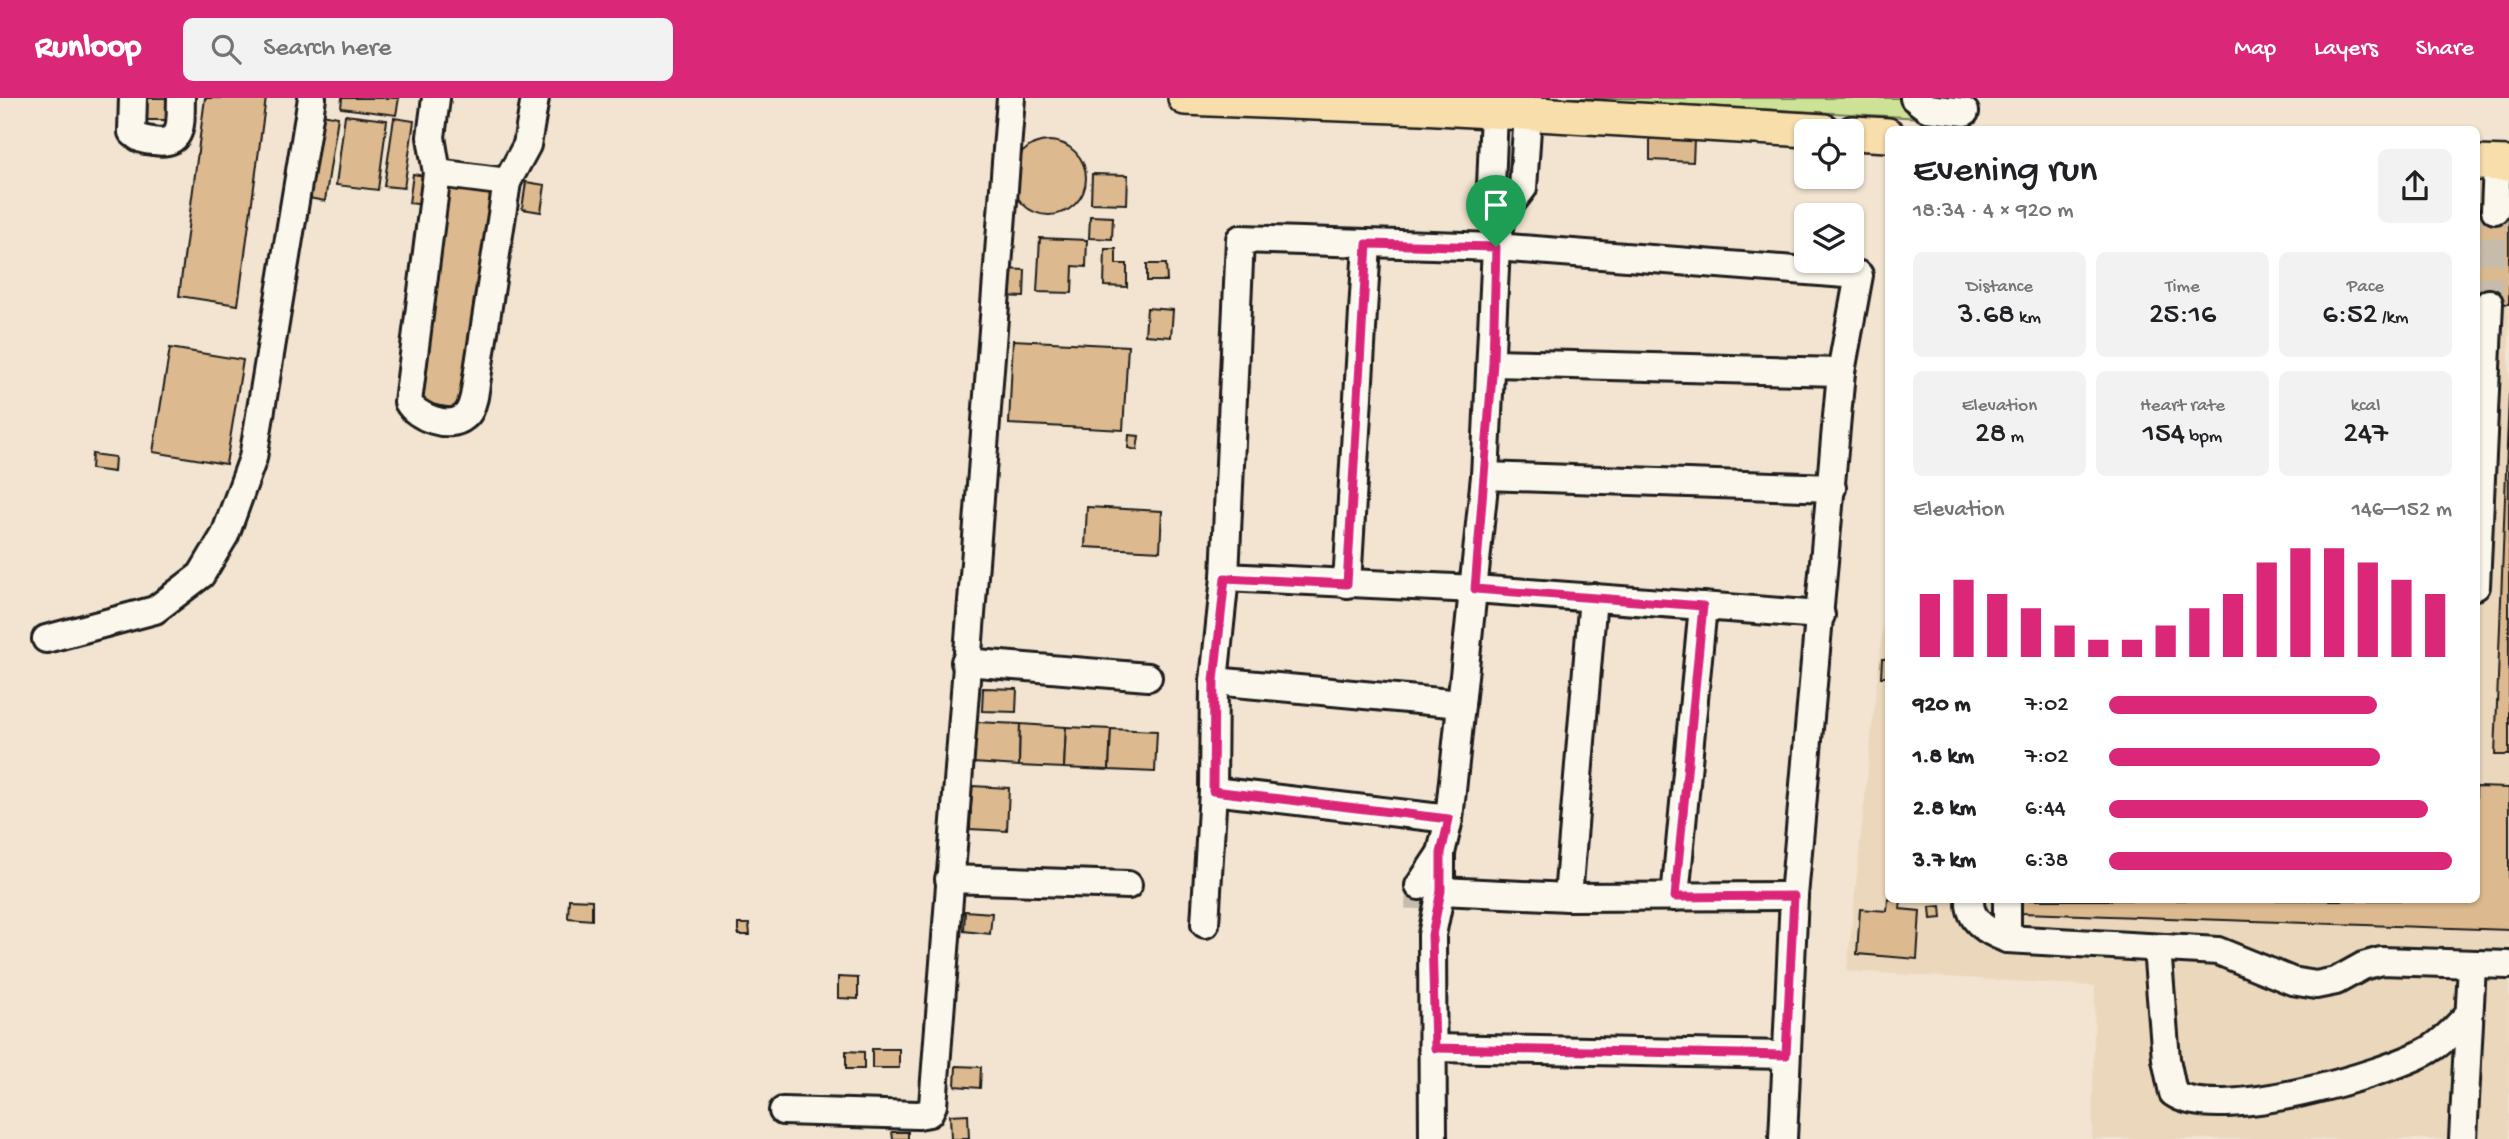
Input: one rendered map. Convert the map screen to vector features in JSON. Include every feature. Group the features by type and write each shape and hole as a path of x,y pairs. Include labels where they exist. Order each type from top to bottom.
{"main road":[{"path":"1185,98 1422,103 1494,112 1794,129"},
{"path":"1864,134 1885,135"}],"street":[{"path":"132,98 132,132 140,139 166,143 174,139 179,131 181,98"},
{"path":"46,639 155,610 201,575 225,536 253,458 312,98"},
{"path":"436,98 431,137 437,173 408,402 413,411 421,417 455,422 463,419 471,410 507,182 527,145 534,121 535,98"},
{"path":"783,1111 929,1113 948,929 965,663 1011,98"},
{"path":"1914,98 1927,108 1965,112"},
{"path":"1433,1139 1435,1048 1432,935 1426,895 1441,853 1449,819 1485,477 1493,363 1496,247 1501,216 1492,187 1494,112"},
{"path":"1501,216 1523,188 1528,114"},
{"path":"2494,164 2495,210"},
{"path":"437,173 507,182"},
{"path":"1205,924 1213,791 1214,681 1225,578 1240,239 1496,247 1859,275 1841,372 1794,896 1783,1139"},
{"path":"1347,584 1367,244"},
{"path":"2480,416 2482,331 2488,303"},
{"path":"1493,363 1841,372"},
{"path":"1485,477 1832,488"},
{"path":"1225,578 1475,589 1821,615"},
{"path":"1568,897 1593,597"},
{"path":"1675,897 1703,606"},
{"path":"965,663 1148,677"},
{"path":"1214,681 1461,704"},
{"path":"1213,791 1449,819"},
{"path":"950,879 1128,885"},
{"path":"1426,895 1794,896"},
{"path":"1971,903 1974,917 1983,927 2007,939 2218,951 2292,981 2316,985 2336,981 2363,966 2381,961 2509,965"},
{"path":"2007,903 2007,939"},
{"path":"2157,948 2166,1059 2174,1093 2182,1099 2265,1099 2308,1092 2375,1073 2435,1046 2469,1014"},
{"path":"2463,1139 2472,965"},
{"path":"1435,1048 1786,1055"}],"shaded area":[{"path":"2480,182 2509,183 2509,1139 2092,1139 2095,986 1847,971 1885,604 1885,903 2480,903"}],"green space":[{"path":"1558,98 1906,98 1923,118"}],"building":[{"path":"144,98 168,98 167,120 143,120"},
{"path":"205,98 266,98 238,305 179,296"},
{"path":"342,98 399,98 396,115 341,108"},
{"path":"317,113 338,117 325,201 303,197"},
{"path":"345,115 387,120 378,190 336,185"},
{"path":"394,118 414,121 404,188 384,186"},
{"path":"1650,138 1694,140 1693,162 1650,160"},
{"path":"1049,141 1070,147 1080,157 1086,178 1080,199 1070,209 1049,215 1028,209 1018,199 1012,178 1018,157 1028,147"},
{"path":"413,174 431,177 427,205 409,203"},
{"path":"1092,174 1128,175 1127,204 1091,203"},
{"path":"449,178 494,185 460,409 415,402"},
{"path":"526,182 545,185 541,212 522,209"},
{"path":"2480,209 2509,211 2509,304 2480,302"},
{"path":"1090,216 1113,217 1112,239 1089,238"},
{"path":"1040,238 1087,240 1086,267 1073,266 1072,293 1037,292"},
{"path":"1105,249 1116,249 1116,264 1127,264 1127,287 1104,286"},
{"path":"1147,264 1166,264 1167,281 1147,281"},
{"path":"1002,269 1025,270 1024,297 1000,296"},
{"path":"1147,308 1173,310 1171,337 1145,335"},
{"path":"1013,340 1128,346 1123,430 1009,424"},
{"path":"170,348 243,360 226,464 153,452"},
{"path":"2509,394 2509,755 2495,755"},
{"path":"1129,435 1139,436 1137,450 1128,448"},
{"path":"92,454 115,457 114,472 91,469"},
{"path":"1087,507 1162,511 1160,551 1085,547"},
{"path":"1882,659 1885,659 1885,677 1881,677"},
{"path":"983,688 1017,689 1016,712 982,711"},
{"path":"975,722 1020,724 1019,766 973,763"},
{"path":"1020,724 1066,727 1064,768 1019,766"},
{"path":"1066,727 1111,729 1109,770 1064,768"},
{"path":"1111,729 1157,731 1155,772 1109,770"},
{"path":"972,786 1009,788 1007,831 970,829"},
{"path":"2480,787 2509,788 2509,930 2022,913 2022,903 2480,903"},
{"path":"569,899 592,900 592,920 568,918"},
{"path":"1888,903 1901,903 1900,909 1920,911 1917,959 1857,954 1860,909 1887,911"},
{"path":"1941,906 1942,918 1931,919 1930,907"},
{"path":"965,911 992,913 990,934 964,931"},
{"path":"738,924 749,924 750,935 738,935"},
{"path":"838,977 858,978 858,999 838,998"},
{"path":"872,1049 899,1049 899,1068 872,1068"},
{"path":"846,1051 864,1052 864,1069 846,1069"},
{"path":"956,1066 981,1067 980,1088 955,1086"},
{"path":"968,1114 969,1139 951,1139 950,1115"},
{"path":"892,1132 908,1132 908,1139 893,1139"}],"tunnel":[{"path":"2489,303 2495,210"},
{"path":"1418,909 1419,886"}],"route":[{"path":"1367,244 1496,247 1493,363 1475,589 1703,606 1675,897 1794,896 1786,1055 1435,1048 1432,935 1441,891 1441,853 1449,819 1213,791 1214,681 1225,578 1347,584 1367,244"}]}
